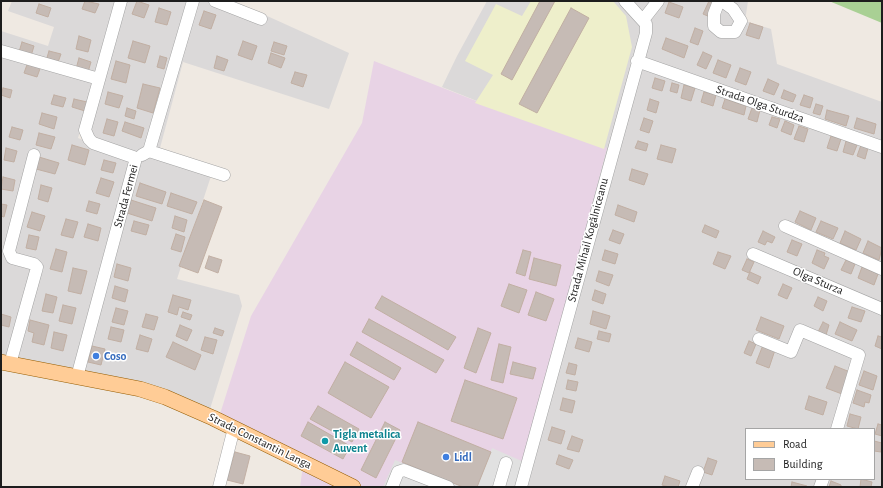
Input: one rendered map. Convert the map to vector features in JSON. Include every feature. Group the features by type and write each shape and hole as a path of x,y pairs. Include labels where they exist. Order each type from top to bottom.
{"main road":[{"name":"Strada Constantin Langa","path":"6,363 140,389 165,397 234,428 353,487"}],"street":[{"name":"Strada Fermei","path":"77,377 136,158 93,143 86,135 85,130 121,1"},
{"path":"136,158 149,151 193,1"},
{"path":"215,1 261,19"},
{"path":"625,1 643,20 658,1"},
{"name":"Strada Mihail Kogălniceanu","path":"521,487 637,61 646,33 646,24 643,20"},
{"path":"1,51 99,79"},
{"name":"Strada Olga Sturdza","path":"637,61 882,148"},
{"path":"149,151 224,175"},
{"path":"6,363 37,267 34,264 12,258 9,251 34,156"},
{"path":"785,226 882,269"},
{"name":"Olga Sturza","path":"753,254 882,309"},
{"path":"759,339 791,352 800,330 859,355 837,428"},
{"path":"219,487 234,428"},
{"path":"499,487 506,463"},
{"path":"392,487 398,472 404,470 448,487"},
{"path":"692,487 698,472"}],"shaded area":[{"path":"12,1 118,1 78,138 133,160 74,372 1,357 1,31 48,46 54,27 8,11"},
{"path":"125,1 234,1 349,53 329,109 183,62 160,148 214,167 177,279 239,295 242,306 210,409 79,373 139,155 87,134"},
{"path":"487,1 748,1 745,21 771,29 777,64 882,102 882,487 518,487 571,281 512,115 442,87"},
{"path":"374,61 512,115 607,148 518,487 300,487 304,458 220,414 251,316 362,123"},
{"path":"492,448 524,462 518,487 477,487"},
{"path":"395,460 463,487 383,487"}],"green space":[{"path":"531,1 613,1 626,16 632,47 604,149 475,103 493,75 465,61 496,4 522,16"},
{"path":"829,1 882,1 882,23"}],"building":[{"path":"85,1 99,4 95,13 82,9"},
{"path":"137,1 149,5 144,18 132,14"},
{"path":"540,1 555,1 512,80 501,74"},
{"path":"709,1 713,1 710,17 703,14"},
{"path":"669,2 683,7 679,18 665,13"},
{"path":"39,4 51,8 48,17 36,13"},
{"path":"159,8 171,12 167,25 155,22"},
{"path":"571,8 589,18 537,113 519,104"},
{"path":"204,11 216,15 211,29 199,25"},
{"path":"750,23 763,27 759,39 746,35"},
{"path":"695,28 703,31 698,45 690,42"},
{"path":"79,36 91,40 88,52 76,49"},
{"path":"666,38 688,46 684,58 662,49"},
{"path":"133,41 150,46 145,63 128,58"},
{"path":"243,41 257,46 252,60 238,55"},
{"path":"22,42 34,46 31,56 19,52"},
{"path":"274,42 287,46 284,55 271,51"},
{"path":"49,51 61,54 57,65 46,61"},
{"path":"703,52 712,56 706,69 697,65"},
{"path":"271,53 285,58 281,68 268,63"},
{"path":"160,56 167,58 164,69 157,67"},
{"path":"217,56 228,60 224,71 214,68"},
{"path":"79,58 91,62 88,72 76,69"},
{"path":"718,60 731,65 726,78 713,73"},
{"path":"116,61 130,65 126,83 111,79"},
{"path":"28,62 41,66 37,77 24,73"},
{"path":"740,68 751,72 746,85 735,81"},
{"path":"295,72 307,75 303,87 291,83"},
{"path":"655,78 665,81 662,91 652,88"},
{"path":"768,79 779,84 774,95 763,91"},
{"path":"672,83 679,85 677,93 670,91"},
{"path":"143,84 160,88 153,113 137,108"},
{"path":"684,85 695,88 691,101 681,98"},
{"path":"3,88 12,90 10,98 1,95"},
{"path":"784,90 796,95 793,102 781,98"},
{"path":"108,92 123,96 119,108 105,104"},
{"path":"704,92 716,95 713,106 701,102"},
{"path":"54,95 66,98 63,107 51,104"},
{"path":"804,95 813,98 810,108 800,105"},
{"path":"74,99 87,102 85,111 72,107"},
{"path":"650,99 659,102 656,113 647,110"},
{"path":"725,99 746,106 744,115 722,108"},
{"path":"816,104 823,106 820,115 813,113"},
{"path":"127,108 136,111 134,119 125,116"},
{"path":"752,108 760,110 757,122 748,119"},
{"path":"827,110 849,116 846,126 825,119"},
{"path":"42,113 57,117 54,129 39,124"},
{"path":"772,117 780,119 777,128 769,125"},
{"path":"644,118 653,121 649,133 640,130"},
{"path":"857,118 876,124 874,134 854,128"},
{"path":"107,119 118,122 114,136 103,133"},
{"path":"785,121 794,125 791,135 781,131"},
{"path":"125,122 144,128 141,138 122,131"},
{"path":"799,126 808,129 804,142 794,139"},
{"path":"12,127 23,130 20,140 9,137"},
{"path":"39,133 55,137 51,149 36,145"},
{"path":"831,136 841,139 837,151 827,148"},
{"path":"638,141 648,144 646,151 635,148"},
{"path":"846,141 857,145 853,155 843,152"},
{"path":"72,145 89,150 85,165 68,160"},
{"path":"661,145 676,149 672,163 657,159"},
{"path":"861,145 868,148 865,159 857,156"},
{"path":"6,148 17,151 14,162 4,160"},
{"path":"39,157 59,163 55,174 36,169"},
{"path":"104,160 116,163 113,173 101,170"},
{"path":"632,169 648,174 644,185 629,180"},
{"path":"3,177 15,180 13,191 1,189"},
{"path":"101,178 114,182 109,197 96,193"},
{"path":"140,183 166,192 162,204 136,196"},
{"path":"41,185 52,188 48,202 38,199"},
{"path":"171,193 197,202 192,214 167,206"},
{"path":"131,200 156,208 152,221 127,213"},
{"path":"204,200 222,207 198,273 179,266"},
{"path":"89,201 100,204 97,214 86,211"},
{"path":"1,204 7,205 4,217 1,216"},
{"path":"618,205 637,212 634,222 615,215"},
{"path":"800,211 816,218 811,230 795,222"},
{"path":"32,212 45,216 40,231 27,227"},
{"path":"175,216 187,220 184,232 172,228"},
{"path":"66,219 78,222 73,238 61,235"},
{"path":"134,221 149,225 146,235 131,231"},
{"path":"821,221 838,228 833,239 816,232"},
{"path":"88,224 101,228 98,241 84,237"},
{"path":"705,225 719,231 716,238 702,232"},
{"path":"613,230 624,234 620,244 609,240"},
{"path":"763,231 775,237 772,243 767,241 765,245 758,242"},
{"path":"845,231 861,239 856,250 840,243"},
{"path":"176,234 185,237 181,252 171,249"},
{"path":"29,235 39,237 36,250 26,248"},
{"path":"792,240 802,244 797,256 787,252"},
{"path":"868,241 882,248 879,260 863,253"},
{"path":"56,249 67,252 62,272 50,269"},
{"path":"523,250 531,252 525,276 516,273"},
{"path":"605,250 618,254 615,264 602,260"},
{"path":"817,250 825,253 824,256 829,258 824,269 812,263"},
{"path":"718,252 731,256 725,269 713,264"},
{"path":"209,256 222,260 218,273 205,268"},
{"path":"534,258 561,265 556,286 529,279"},
{"path":"747,259 754,262 749,273 742,270"},
{"path":"846,260 855,264 851,274 841,270"},
{"path":"117,264 131,268 128,281 114,277"},
{"path":"862,267 878,274 874,285 858,278"},
{"path":"73,268 87,271 81,294 68,291"},
{"path":"599,271 613,275 609,286 596,281"},
{"path":"750,272 761,277 758,284 747,279"},
{"path":"509,284 527,290 519,313 501,306"},
{"path":"783,284 792,288 787,299 778,295"},
{"path":"115,286 128,290 125,302 112,298"},
{"path":"595,290 606,294 603,304 592,300"},
{"path":"536,292 554,299 546,321 528,315"},
{"path":"46,294 57,297 53,313 42,311"},
{"path":"173,295 191,300 188,310 179,307 177,315 168,312"},
{"path":"382,296 456,337 448,350 375,308"},
{"path":"818,297 827,301 823,311 814,306"},
{"path":"63,305 76,308 72,324 59,321"},
{"path":"852,307 865,311 861,322 848,318"},
{"path":"116,308 128,311 124,325 112,322"},
{"path":"593,311 610,316 606,329 590,324"},
{"path":"183,312 192,315 190,320 181,317"},
{"path":"1,314 11,317 9,327 1,325"},
{"path":"146,314 158,317 154,330 142,327"},
{"path":"761,317 784,326 779,339 756,330"},
{"path":"369,319 444,360 436,373 362,332"},
{"path":"30,320 49,325 44,345 32,342 34,333 28,331"},
{"path":"823,322 829,325 826,335 818,332"},
{"path":"840,322 857,330 852,341 835,334"},
{"path":"180,325 192,330 187,341 176,336"},
{"path":"111,327 124,330 121,342 108,339"},
{"path":"215,328 224,331 222,336 213,333"},
{"path":"478,328 491,333 476,373 464,368"},
{"path":"599,331 611,334 609,342 597,339"},
{"path":"54,332 67,335 63,351 51,348"},
{"path":"140,335 152,339 148,352 136,349"},
{"path":"878,336 882,337 882,349 875,346"},
{"path":"205,337 217,340 213,354 201,350"},
{"path":"578,338 592,342 589,352 575,348"},
{"path":"749,341 756,344 751,356 744,353"},
{"path":"173,342 201,355 195,370 166,357"},
{"path":"357,342 401,368 394,380 350,355"},
{"path":"499,344 511,347 503,383 491,380"},
{"path":"763,345 775,350 769,368 756,363"},
{"name":"Coso","path":"92,346 105,349 101,365 88,362"},
{"path":"345,362 389,387 371,418 328,393"},
{"path":"513,362 536,368 533,379 510,374"},
{"path":"569,363 577,365 575,375 566,373"},
{"path":"835,366 850,372 842,394 826,388"},
{"path":"864,371 877,376 873,390 859,385"},
{"path":"465,380 517,398 503,439 451,421"},
{"path":"568,380 578,382 576,391 566,389"},
{"path":"857,390 871,395 869,403 865,402 864,407 853,403"},
{"path":"809,396 827,402 823,415 805,409"},
{"path":"563,398 575,401 572,413 560,410"},
{"path":"318,406 359,429 352,442 310,419"},
{"path":"850,414 861,417 858,428 847,426"},
{"name":"Tigla metalica Auvent","path":"308,422 350,446 343,459 301,436"},
{"path":"385,422 400,430 376,478 361,470"},
{"name":"Lidl","path":"418,422 491,452 477,487 463,487 402,462"},
{"path":"878,424 882,425 882,436 875,434"},
{"path":"552,427 565,431 561,444 548,440"},
{"path":"572,436 583,440 579,452 567,449"},
{"path":"875,441 882,443 881,452 875,451"},
{"path":"235,452 250,456 243,484 227,480"},
{"path":"559,455 573,460 569,469 556,464"},
{"path":"708,458 717,461 712,475 703,472"},
{"path":"665,476 680,481 678,487 662,485"},
{"path":"861,480 872,482 871,487 860,487"},
{"path":"831,481 841,485 841,487 829,487"},
{"path":"792,482 807,486 791,487"}],"place":[{"name":"Coso","path":"96,356"},
{"name":"Tigla metalica Auvent","path":"325,441"},
{"name":"Lidl","path":"446,457"}]}
